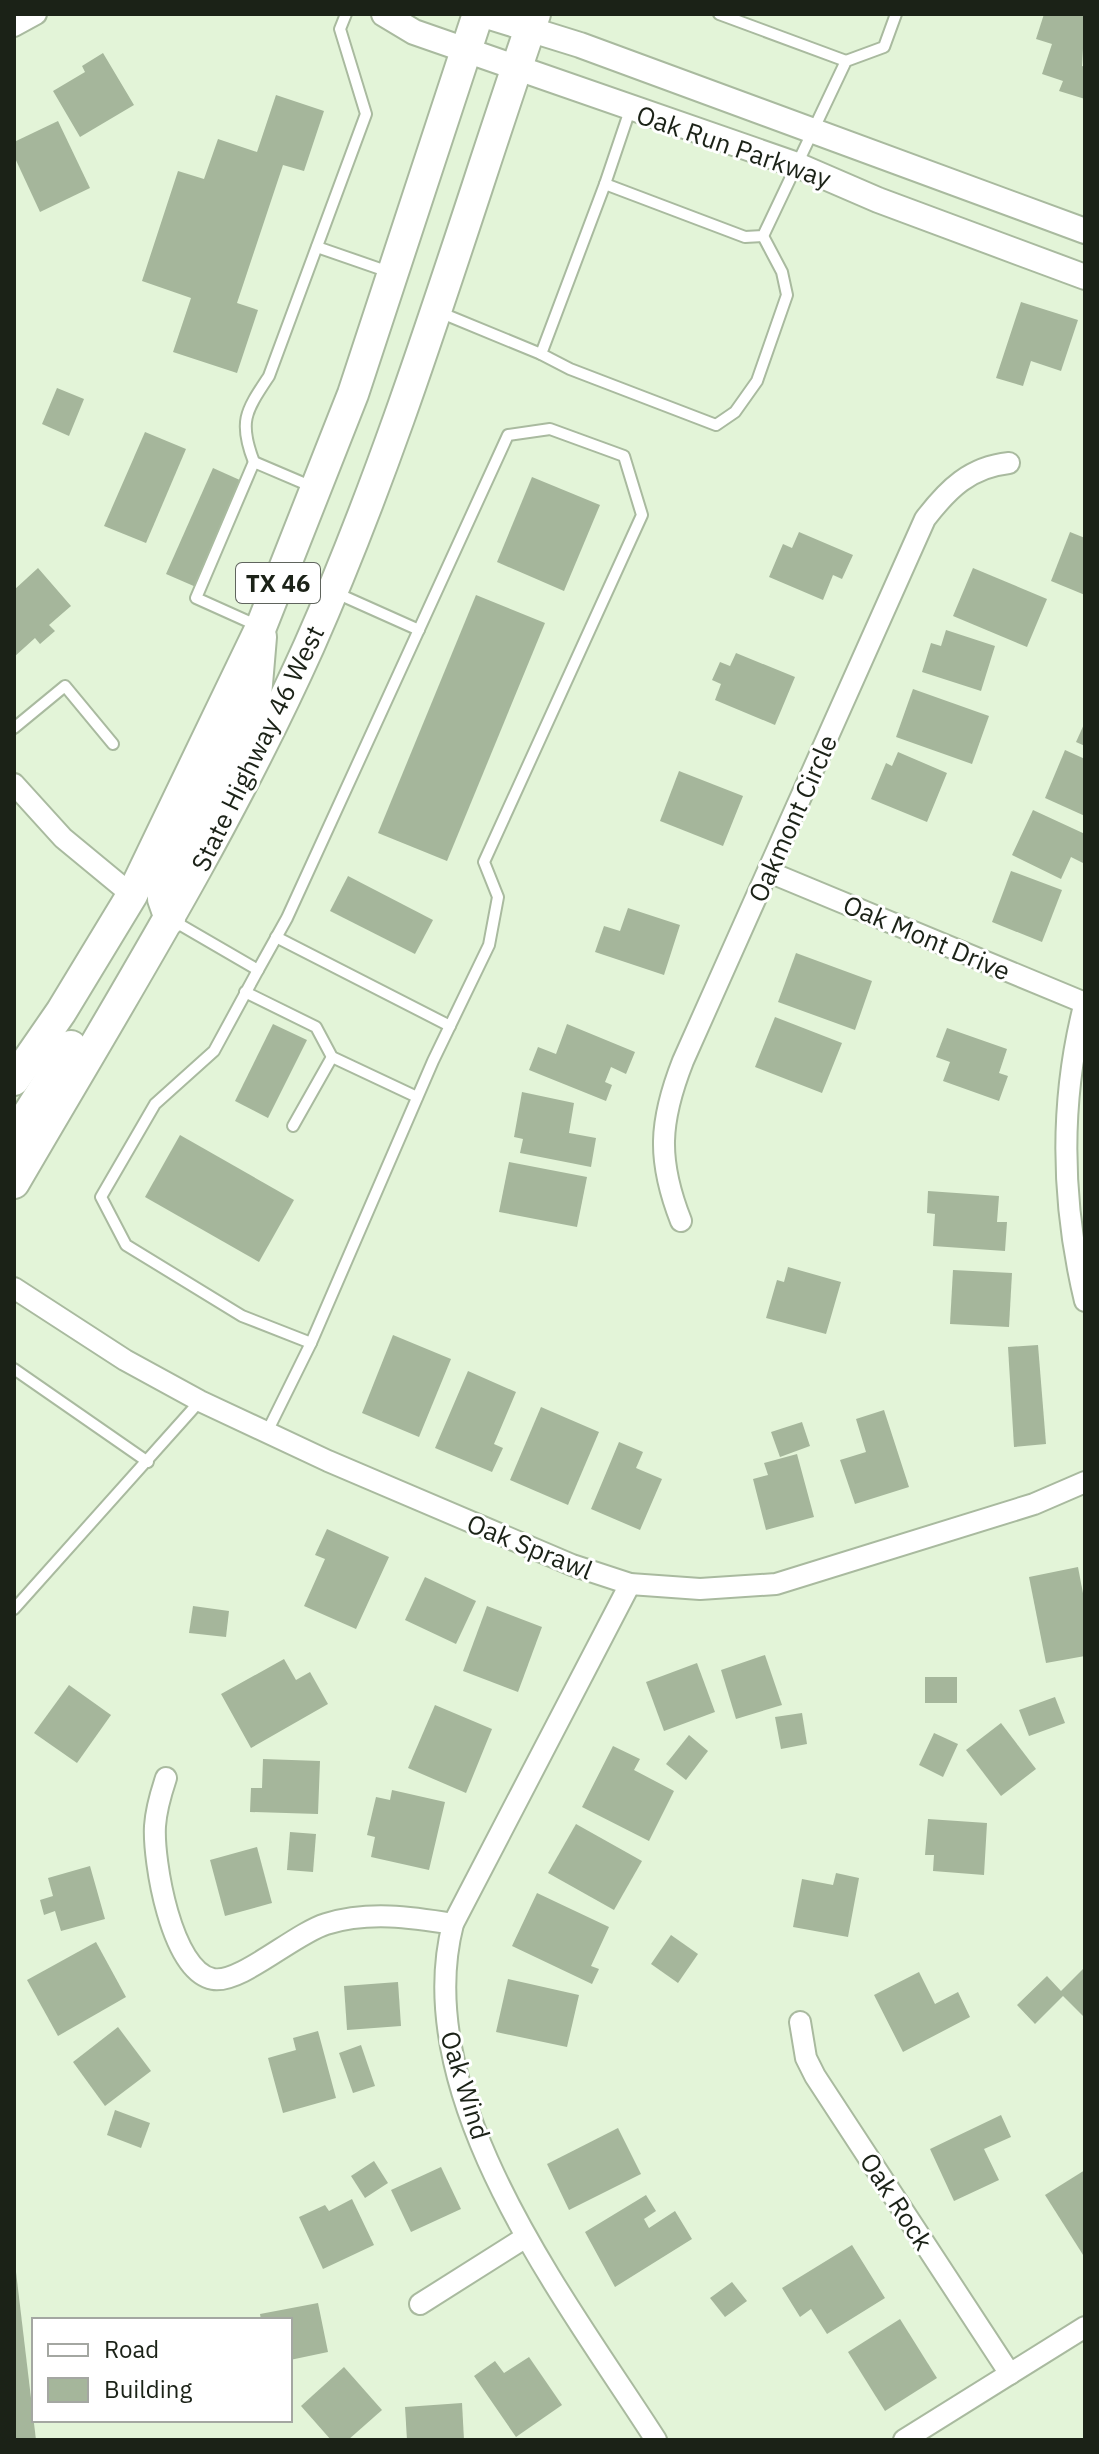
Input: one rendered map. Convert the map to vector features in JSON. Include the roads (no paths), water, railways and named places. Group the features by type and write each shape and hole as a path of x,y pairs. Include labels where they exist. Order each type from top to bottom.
{"main road":[{"name":"State Highway 46 West","path":"14,1080 61,1012 132,895 261,627 317,488 479,14"},
{"name":"State Highway 46 West","path":"14,1183 170,919 263,742 332,591 402,415 532,22"},
{"path":"170,919 163,899 163,877 256,696 261,627"},
{"path":"14,1136 146,923 147,909 132,895"}],"street":[{"path":"14,26 36,14"},
{"name":"Oak Run Parkway","path":"384,14 414,32 630,110 797,165 878,200 1085,277"},
{"name":"Oak Run Parkway","path":"479,14 532,22 1085,231"},
{"name":"Oakmont Circle","path":"681,1221 666,1182 662,1151 672,1090 925,519 964,477 980,467 1009,463"},
{"path":"14,784 63,838 132,895"},
{"name":"Oak Mont Drive","path":"769,872 1085,1002"},
{"path":"1085,1002 1067,1097 1065,1146 1068,1213 1085,1301"},
{"name":"Oak Sprawl","path":"14,1288 125,1360 200,1401 558,1559 630,1584 700,1589 776,1584 1034,1504 1085,1482"},
{"name":"Oak Wind","path":"630,1584 453,1924 445,1972 450,2047 473,2121 526,2237 656,2440"},
{"path":"166,1778 155,1825 163,1900 187,1955 202,1974 212,1979 236,1975 301,1934 357,1917 391,1916 453,1924"},
{"name":"Oak Rock","path":"800,2022 806,2058 815,2076 1010,2374"},
{"path":"420,2304 526,2237"},
{"path":"904,2440 1085,2327"}],"lane":[{"path":"261,627 196,598 254,462 243,433 248,407 269,376 366,114 340,29 346,14"},
{"path":"719,14 846,61 884,47 896,14"},
{"path":"763,236 846,61"},
{"path":"541,354 630,110"},
{"path":"605,184 745,237 763,236"},
{"path":"437,311 716,425 735,412 757,381 787,295 782,272 763,236"},
{"path":"317,247 393,273"},
{"path":"267,1432 311,1343 417,1097 489,945 498,897 484,862 642,515 624,456 550,429 508,435 276,937 214,1051 155,1104 101,1197 126,1245 242,1316 311,1343"},
{"path":"254,462 317,488"},
{"path":"332,591 419,630"},
{"path":"15,725 65,686 113,744"},
{"path":"170,919 258,970"},
{"path":"276,937 450,1026"},
{"path":"245,992 316,1027 332,1057 417,1097"},
{"path":"293,1126 332,1057"},
{"path":"14,1369 148,1462"},
{"path":"14,1609 200,1401"}]}
